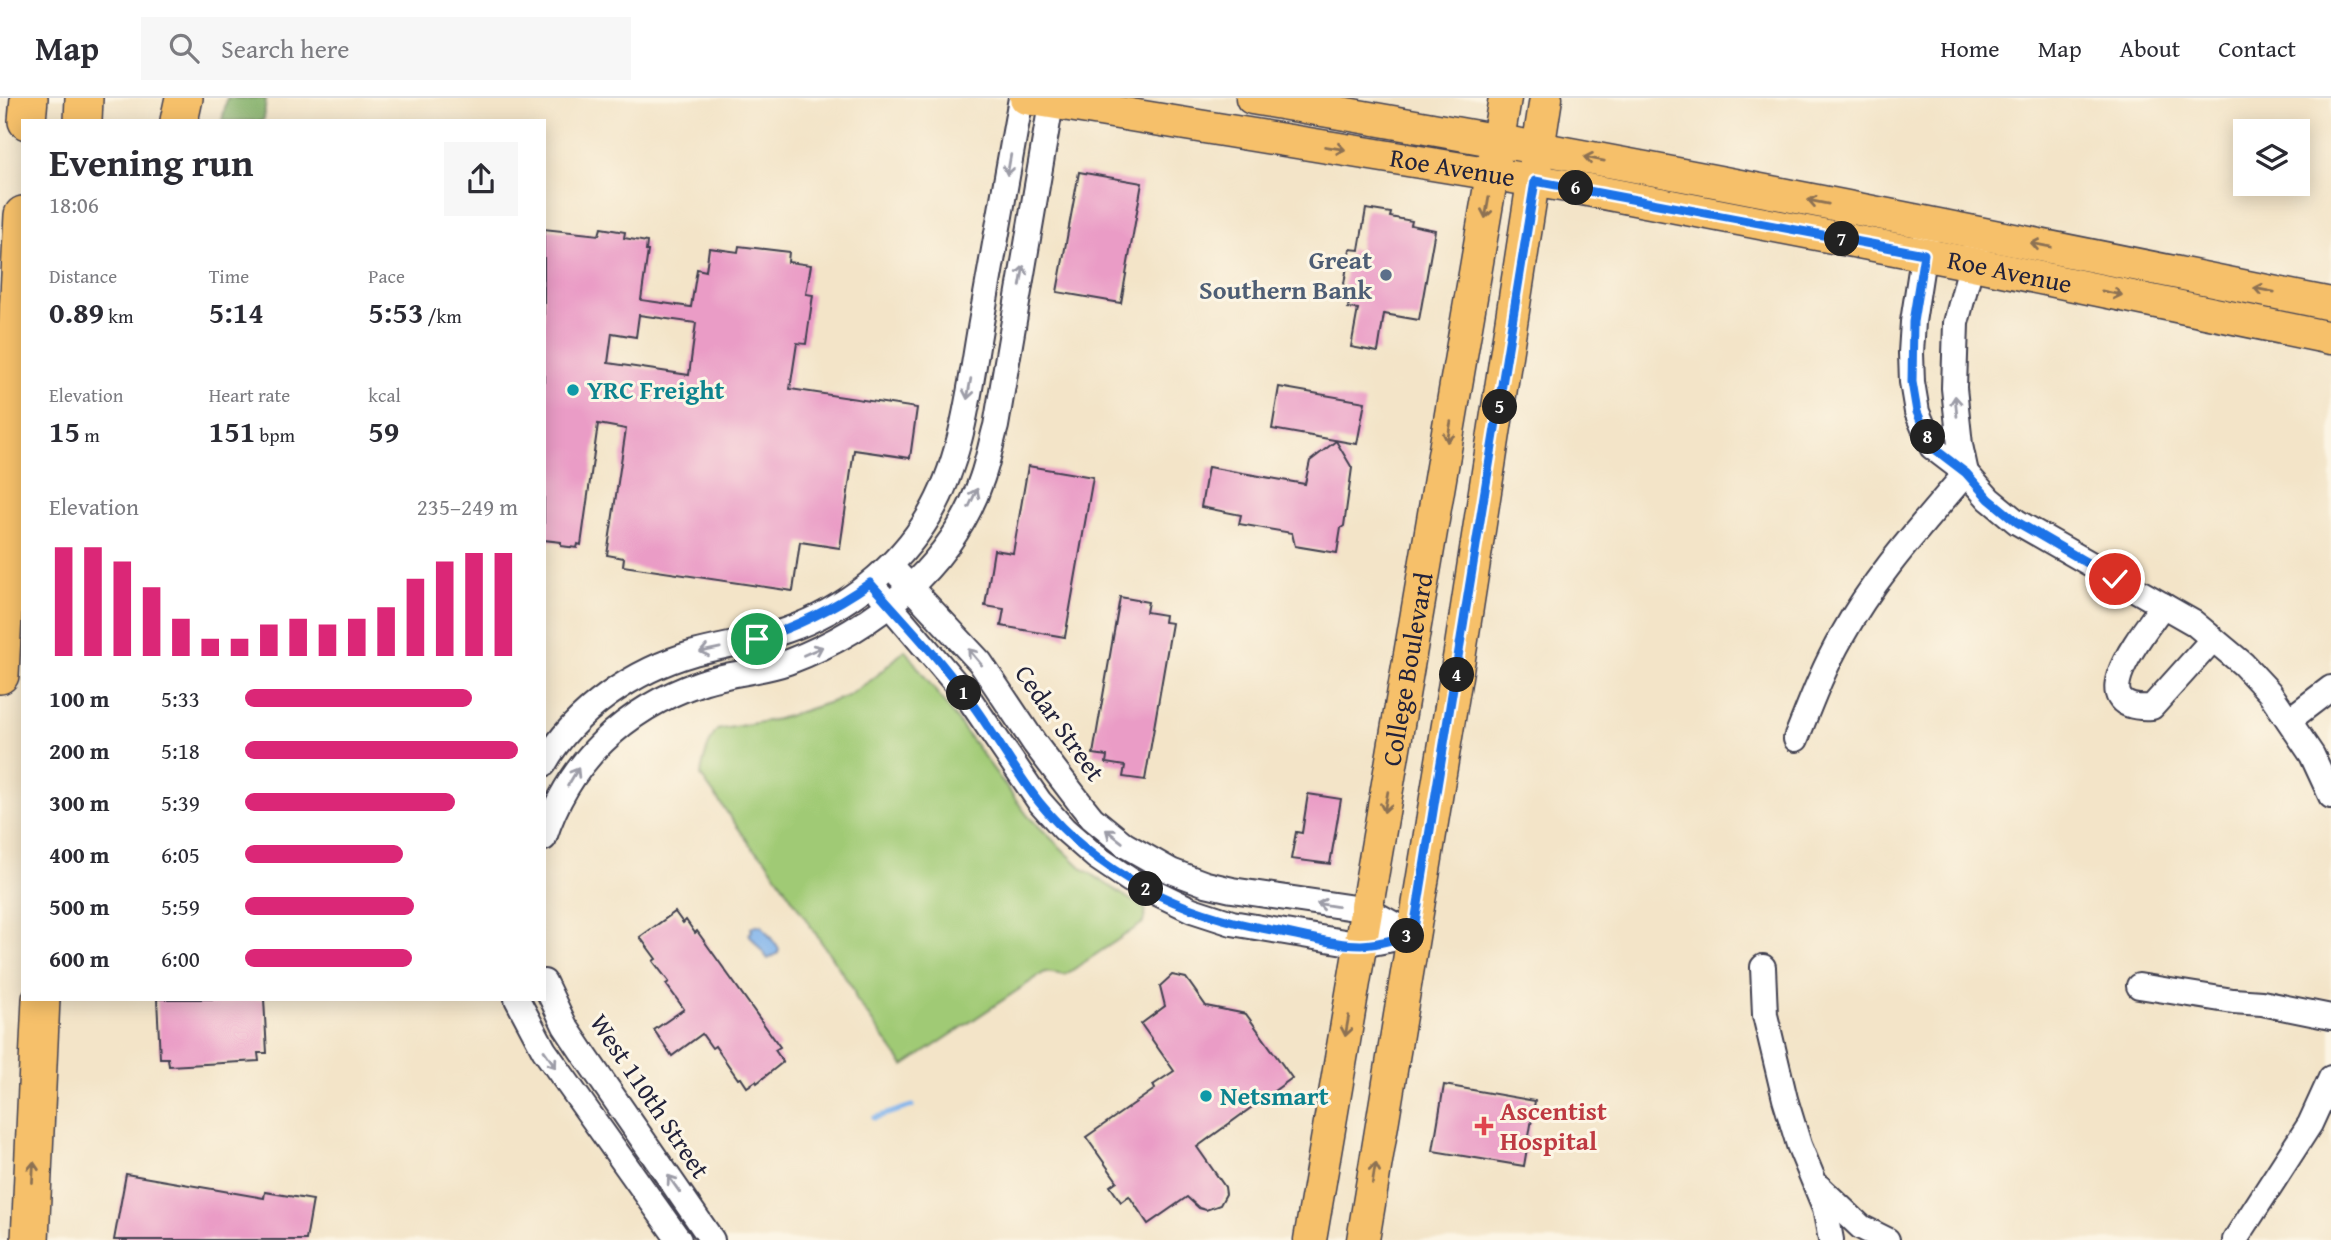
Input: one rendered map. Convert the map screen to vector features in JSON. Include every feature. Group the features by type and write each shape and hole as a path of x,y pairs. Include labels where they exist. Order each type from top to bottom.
{"highway":[{"path":"27,119 29,98"},
{"path":"83,119 84,98"},
{"path":"179,119 184,98"},
{"path":"0,675 21,255"},
{"path":"30,1240 41,1001"}],"main road":[{"name":"Roe Avenue","path":"1253,98 1498,141 1978,232 2331,304"},
{"path":"1197,125 1217,116 1233,117 1242,113 1253,98"},
{"name":"College Boulevard","path":"1310,1240 1504,98"},
{"name":"College Boulevard","path":"1363,1240 1535,181 1546,98"},
{"name":"Roe Avenue","path":"1037,99 1492,173 1924,254 2331,338"},
{"path":"1250,134 1260,123 1270,118 1293,123 1304,119 1313,108"}],"street":[{"path":"546,761 573,726 608,694 642,675 695,653 788,630 840,604 870,583 907,547 930,515 948,475 965,416 982,316 1037,99"},
{"path":"546,832 553,813 576,771 617,727 643,709 702,682 785,663 849,634 891,606 939,555 963,520 982,480 996,426 1014,322 1037,99"},
{"path":"1928,223 1911,353 1917,412 1932,447 1966,473 1989,499 2017,522 2194,623 2243,664 2289,720 2312,755 2331,796"},
{"path":"1966,473 1954,388 1956,323 1973,264 1978,232"},
{"path":"982,316 1014,322"},
{"path":"1796,739 1821,677 1842,635 1905,544 1966,473"},
{"name":"Cedar Street","path":"888,565 980,662 1068,790 1092,818 1125,845 1171,871 1206,884 1368,910 1413,935"},
{"path":"870,583 970,700 1039,802 1096,857 1130,880 1192,911 1232,923 1362,945 1413,935"},
{"path":"2163,605 2121,666 2117,689 2124,702 2136,709 2152,708 2213,639"},
{"path":"2289,720 2331,688"},
{"path":"1192,911 1206,884"},
{"path":"1763,967 1765,1015 1785,1099 1798,1146 1825,1208 1831,1240"},
{"name":"West 110th Street","path":"546,986 571,1035 712,1240"},
{"path":"2139,986 2262,1003 2331,1017"},
{"path":"518,1001 544,1050 680,1240"},
{"path":"2235,1240 2310,1124 2331,1078"},
{"path":"1815,1182 1861,1227 1887,1240"}],"green space":[{"path":"227,98 266,98 264,119 222,119"},
{"path":"905,650 1028,816 1082,868 1146,910 1143,923 1065,975 1045,972 904,1066 856,999 853,989 764,857 754,850 701,776 706,752 717,730 778,719 846,697 874,678"}],"water":[{"path":"762,926 779,949 778,953 768,959 749,934 751,928"}],"building":[{"path":"1079,172 1142,183 1121,303 1057,292"},
{"name":"Great Southern Bank","path":"1366,209 1391,213 1390,217 1412,221 1411,225 1435,230 1419,320 1384,314 1378,352 1351,347 1358,309 1348,308 1349,302 1341,301 1350,249 1359,250"},
{"path":"601,228 625,232 624,238 647,242 641,300 691,307 697,269 706,271 709,248 738,252 739,246 789,252 788,262 811,265 806,294 813,295 806,344 797,343 790,389 917,408 910,458 854,450 840,548 800,542 793,591 623,566 624,558 607,555 626,429 598,424 581,545 578,544 577,548 561,546 561,542 546,540 546,229 599,235","holes":["639,315 696,323 689,375 608,363 612,333 636,337"]},
{"path":"1279,387 1365,402 1357,444 1272,429"},
{"path":"1336,441 1352,468 1344,526 1341,528 1337,553 1295,546 1292,533 1239,524 1241,515 1201,507 1208,467 1305,484 1310,461"},
{"path":"1028,466 1093,477 1065,637 1001,626 1004,609 985,606 994,550 1013,553"},
{"path":"1120,597 1148,602 1146,612 1165,615 1164,622 1172,623 1145,780 1123,777 1125,766 1106,763 1107,756 1093,754"},
{"path":"1308,794 1341,799 1330,864 1291,859 1296,832 1302,833"},
{"path":"675,912 683,923 686,920 695,933 697,931 780,1047 775,1050 783,1062 757,1083 756,1081 747,1087 741,1078 738,1079 715,1046 712,1048 702,1034 672,1056 654,1030 684,1009 666,984 669,982 640,937"},
{"name":"Netsmart","path":"1172,975 1186,978 1206,1006 1246,1014 1292,1078 1197,1147 1225,1187 1226,1194 1220,1205 1206,1210 1199,1208 1187,1197 1148,1224 1129,1196 1121,1202 1110,1186 1117,1181 1086,1137 1155,1089 1153,1085 1174,1071 1141,1024 1165,1006 1160,986"},
{"path":"157,1001 264,1001 267,1053 258,1053 259,1061 169,1066 168,1058 160,1058"},
{"name":"Ascentist Hospital","path":"1444,1085 1535,1101 1524,1166 1433,1151"},
{"path":"126,1174 264,1198 265,1192 313,1200 306,1240 114,1240"}],"waterway":[{"path":"874,1118 912,1106"}],"place":[{"name":"Great Southern Bank","path":"1386,275"},
{"name":"YRC Freight","path":"573,390"},
{"name":"Netsmart","path":"1206,1096"},
{"name":"Ascentist Hospital","path":"1484,1126"}],"route":[{"path":"757,639 810,621 870,583 970,700 1039,802 1096,857 1130,880 1168,901 1232,923 1362,945 1413,935 1535,181 1924,254 1913,322 1912,382 1917,412 1932,447 1966,473 1989,499 2017,522 2115,579"}]}
